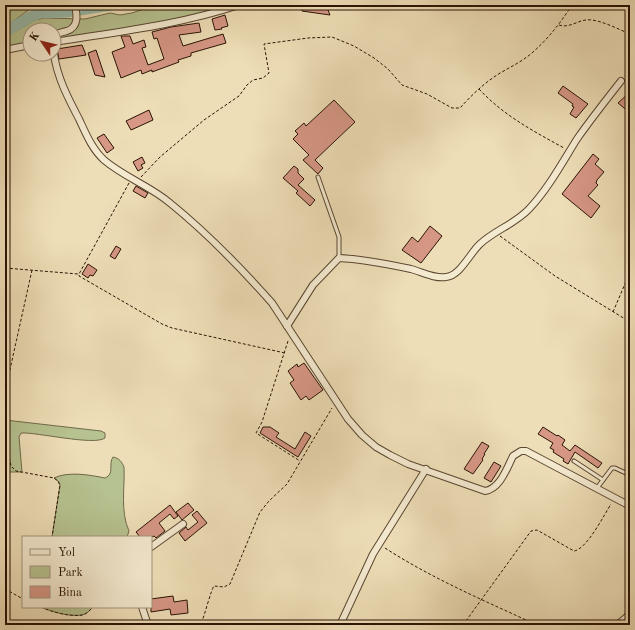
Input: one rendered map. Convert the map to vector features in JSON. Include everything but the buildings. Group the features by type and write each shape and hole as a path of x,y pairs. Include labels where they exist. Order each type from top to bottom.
{"street":[{"path":"62,32 74,27 77,16 75,5"},
{"path":"62,41 153,26 215,13 239,5"},
{"path":"5,50 22,47"},
{"path":"56,62 65,91 94,149 109,164 132,177 168,201 231,259 272,303 348,419 362,435 376,447 408,464 426,469 485,491 490,490 497,484 514,456 520,451 526,451 630,506"},
{"path":"286,326 313,285 339,258 394,265 445,278 452,276 458,271 479,245 495,232 519,218 529,209 546,188 570,151 621,81"},
{"path":"340,625 368,565 426,469"},
{"path":"152,546 183,524"},
{"path":"142,608 148,625"},
{"path":"618,625 630,615"}],"lane":[{"path":"318,177 340,242 339,258"},
{"path":"574,461 603,480"},
{"path":"597,488 613,467 630,475"}],"path":[{"path":"138,181 160,157 204,120 239,96 247,85 254,80 263,78 269,73 264,44 308,38 332,37 354,46 374,58 388,69 402,85 427,94 452,108 460,108 479,89 495,76 512,68 532,53 559,25 572,5"},
{"path":"559,25 569,26 583,20 592,20 630,34"},
{"path":"621,81 630,70"},
{"path":"479,89 506,114 534,132 570,151"},
{"path":"79,274 115,211 132,177"},
{"path":"495,232 555,276 630,322"},
{"path":"5,268 79,274 79,276 162,324 172,328 284,353"},
{"path":"32,270 9,374 9,456 11,466 16,472 54,478 58,481 60,485 52,536"},
{"path":"613,312 630,272"},
{"path":"291,333 262,422 256,433 300,462"},
{"path":"208,625 202,621 212,589 214,586 219,585 224,587 230,584 260,512 287,484 336,401"},
{"path":"463,625 532,531 537,530 576,551 586,543 615,498"},
{"path":"380,544 427,573 537,625"},
{"path":"5,589 22,598"},
{"path":"44,608 72,615 83,615 89,612 92,608"}],"green space":[{"path":"25,5 54,5 30,9 8,25 8,30 11,34 22,28 22,47 5,50 5,9 13,9"},
{"path":"155,5 239,5 215,13 62,41 62,22 32,22 45,18 85,19 110,13 120,15 132,13"},
{"path":"5,420 101,431 105,433 105,438 99,440 78,440 21,433 19,437 22,472 5,472"},
{"path":"113,457 117,458 124,467 124,507 126,523 129,531 127,536 52,536 60,485 54,478 72,474 105,478 110,474"},
{"path":"43,608 92,608 82,615 61,614"}],"waterway":[{"path":"5,32 30,17 40,13 67,12 111,5"}]}
